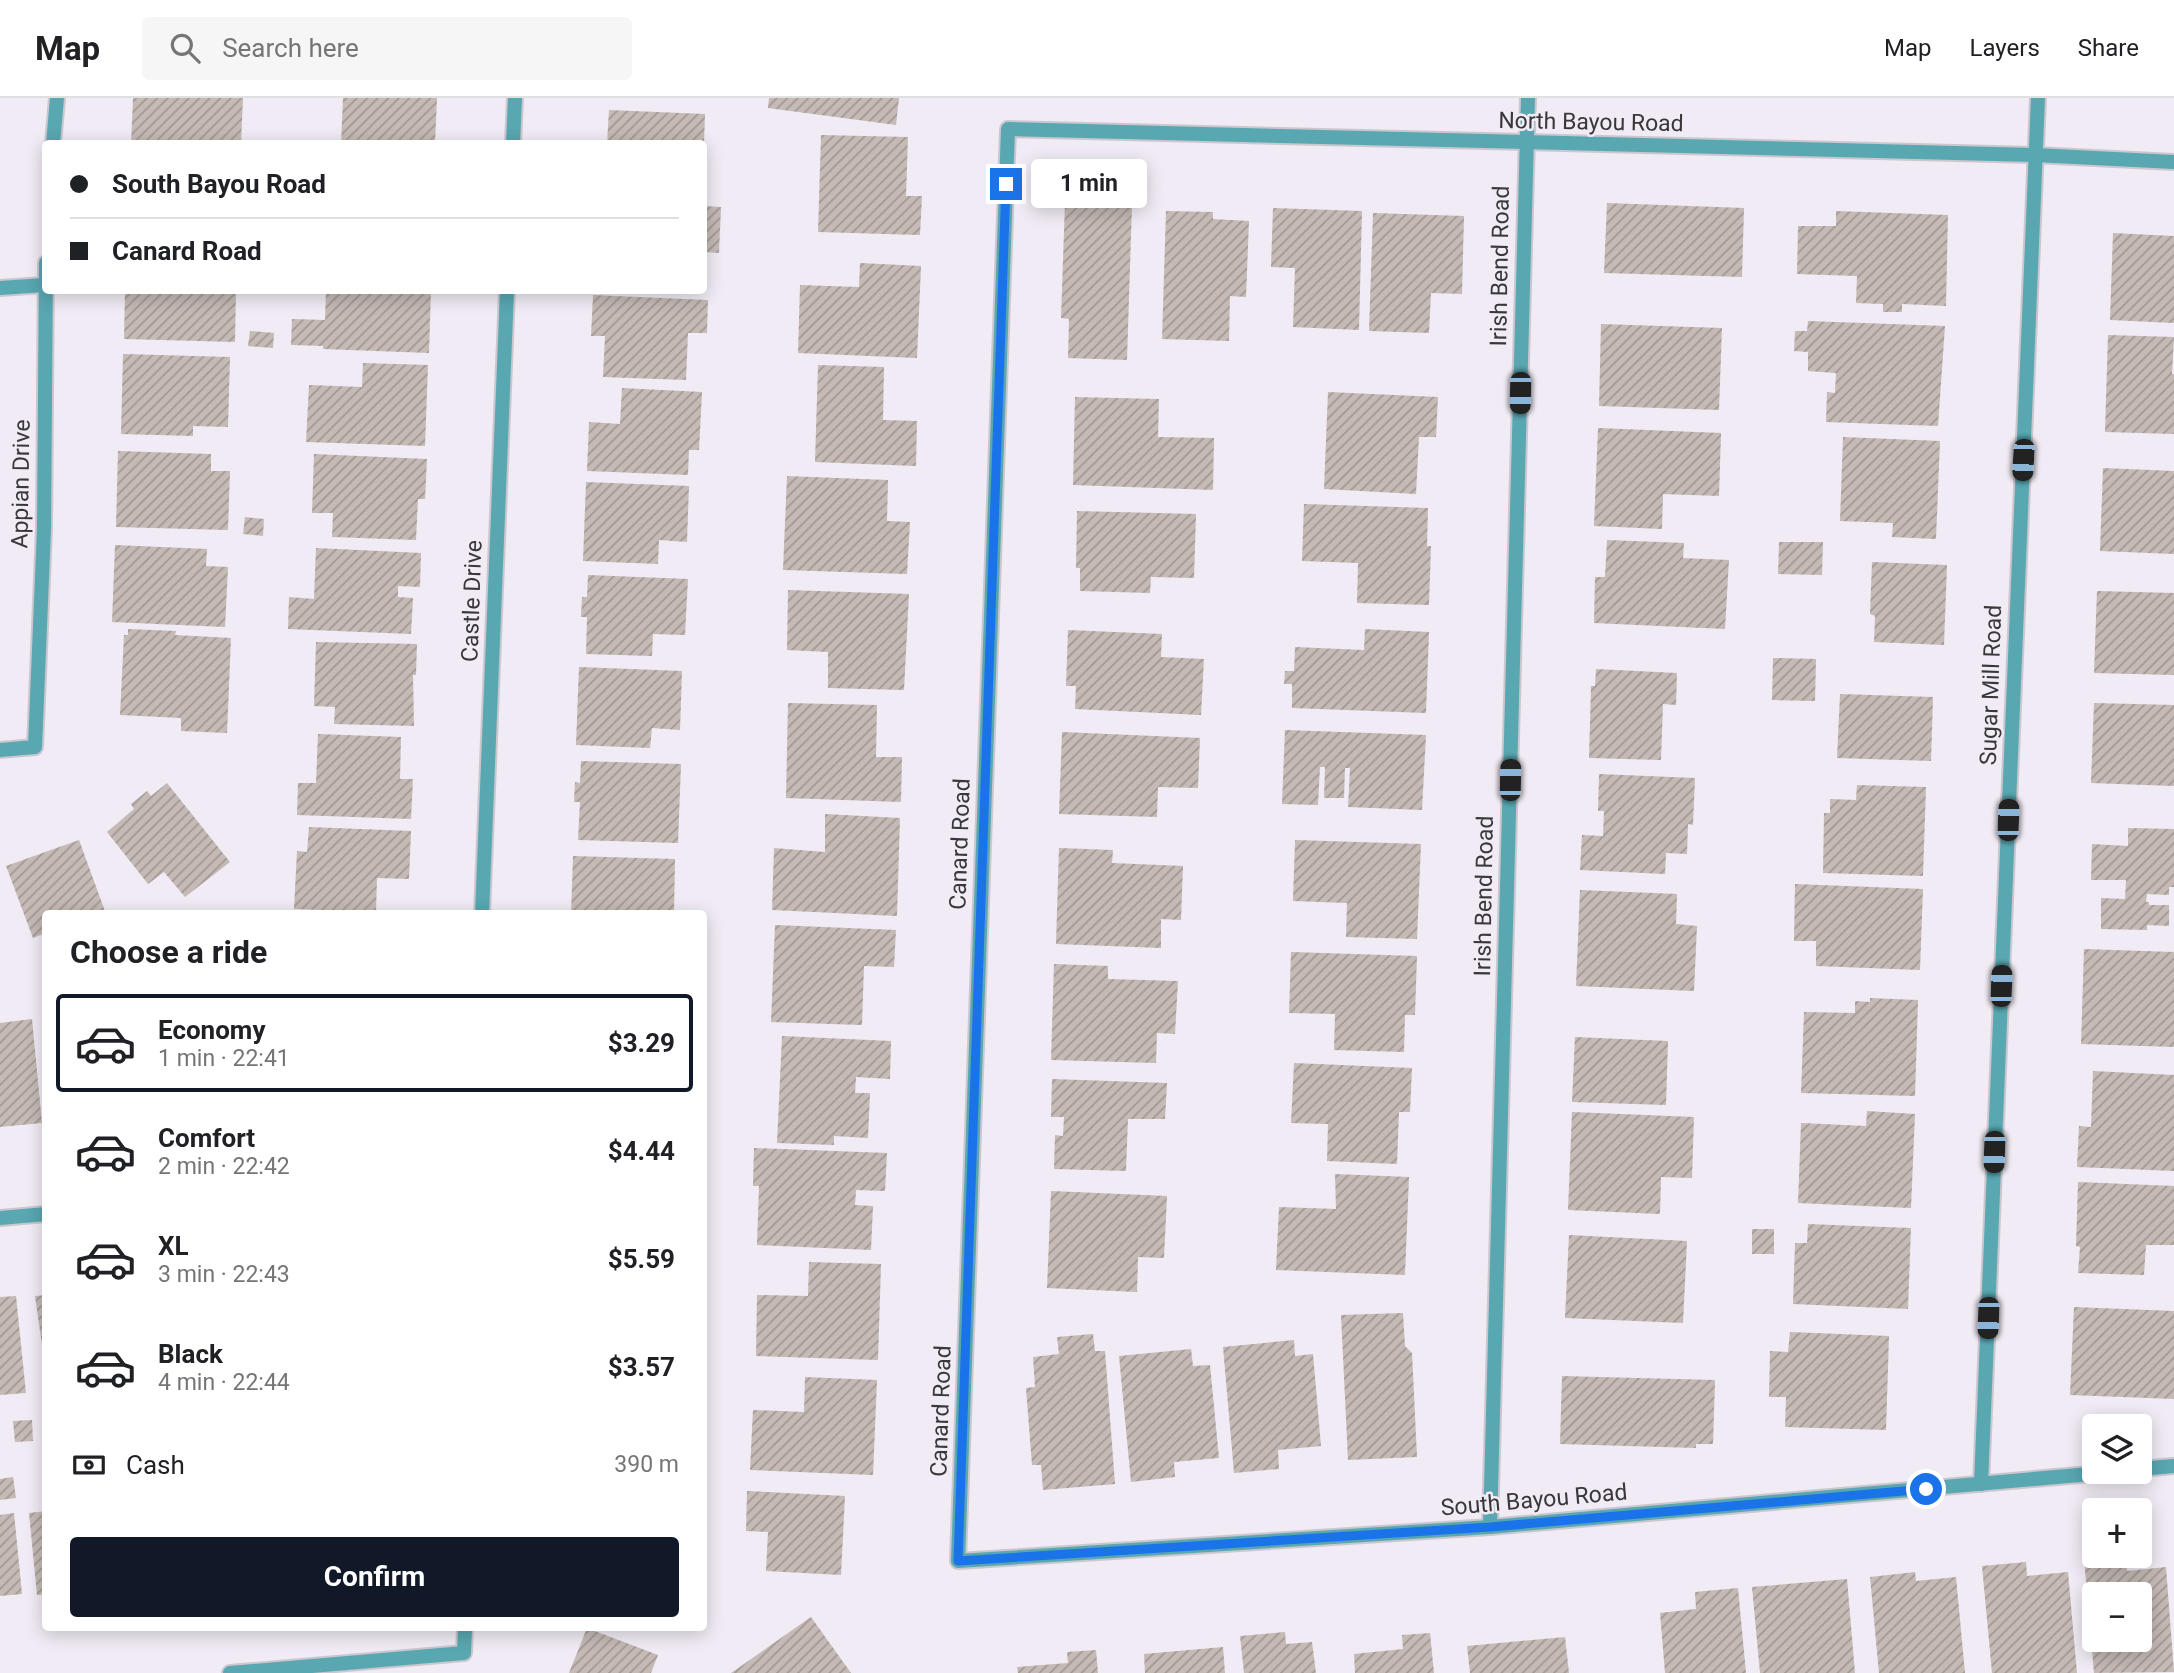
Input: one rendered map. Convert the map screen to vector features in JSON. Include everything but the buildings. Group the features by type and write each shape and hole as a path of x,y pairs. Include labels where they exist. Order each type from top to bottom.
{"street":[{"path":"54,140 57,98"},
{"path":"513,140 515,98"},
{"name":"Irish Bend Road","path":"1490,1527 1528,98"},
{"name":"Sugar Mill Road","path":"1981,1484 2038,98"},
{"name":"North Bayou Road","path":"1008,129 2035,155 2174,162"},
{"name":"Canard Road","path":"958,1561 1008,129"},
{"path":"0,288 42,285"},
{"name":"Appian Drive","path":"0,750 35,747 44,529 44,294"},
{"name":"Castle Drive","path":"482,910 507,294"},
{"path":"0,1218 42,1214"},
{"path":"2152,1468 2174,1466"},
{"name":"South Bayou Road","path":"958,1561 1490,1527 2082,1475"},
{"path":"230,1673 464,1653 465,1631"}],"route":[{"path":"1006,184 958,1561 1490,1527 1926,1489"}]}
